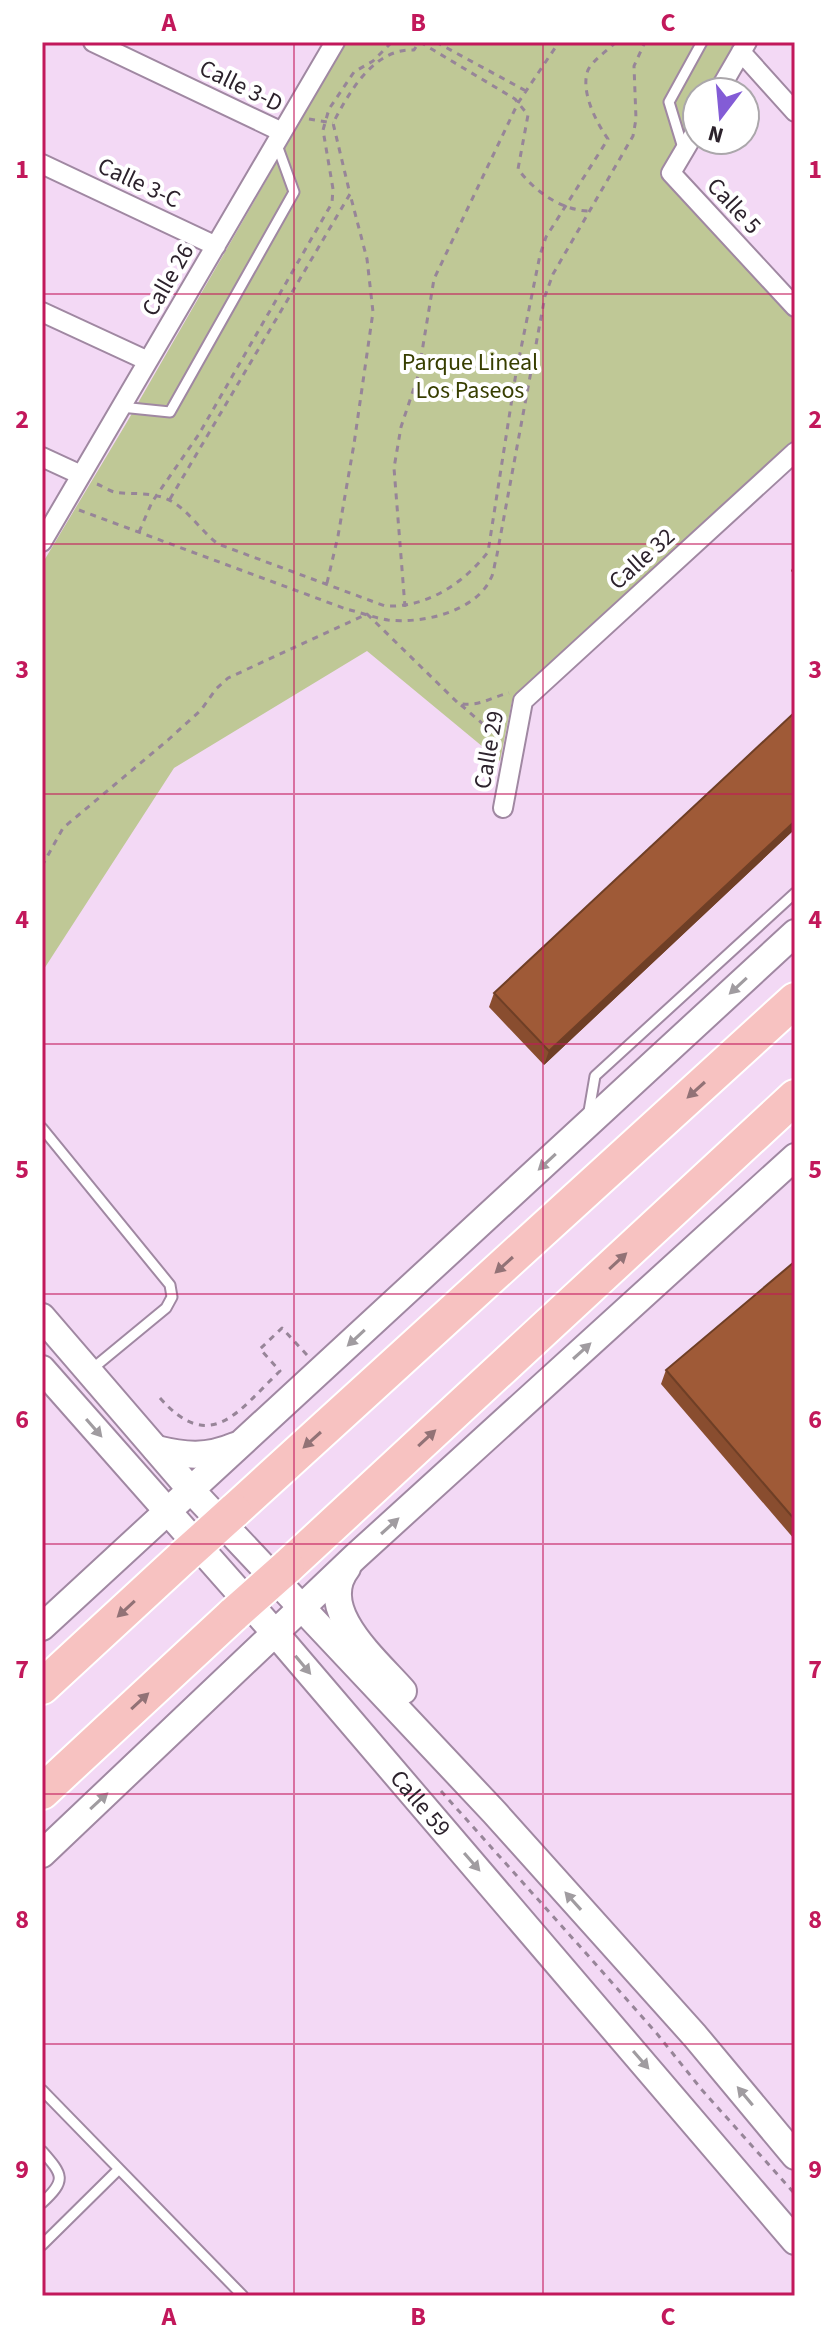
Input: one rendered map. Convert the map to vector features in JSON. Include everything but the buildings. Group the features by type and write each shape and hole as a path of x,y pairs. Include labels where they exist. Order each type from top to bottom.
{"highway":[{"path":"42,1687 795,1000"},
{"path":"42,1792 795,1097"}],"main road":[{"path":"42,1627 795,933"},
{"path":"42,1854 355,1557 795,1157"},
{"name":"Calle 59","path":"42,1317 191,1490 494,1812 695,2036 795,2156"},
{"name":"Calle 59","path":"42,1369 276,1634 795,2241"},
{"path":"156,1449 204,1456 218,1454 242,1443"},
{"path":"355,1557 339,1577 336,1594 342,1620 429,1722 494,1812"}],"street":[{"name":"Calle 3-D","path":"93,42 279,137"},
{"name":"Calle 26","path":"42,542 335,42"},
{"path":"727,76 744,47 795,112"},
{"name":"Calle 5","path":"682,156 671,173 795,307"},
{"name":"Calle 3-C","path":"42,164 216,246"},
{"path":"42,312 148,361"},
{"name":"Calle 32","path":"526,698 795,452"},
{"path":"42,457 80,477"},
{"name":"Calle 29","path":"503,808 526,698"}],"lane":[{"path":"683,76 702,42"},
{"path":"681,80 669,102 681,142"},
{"path":"121,407 170,412 294,192 279,137"},
{"path":"587,1125 595,1076 795,893"},
{"path":"42,1128 170,1285 172,1297 166,1308 89,1372"},
{"path":"42,2090 243,2296"},
{"path":"42,2151 59,2170 60,2182 42,2203"},
{"path":"42,2245 119,2169"}],"path":[{"path":"139,532 156,496 199,434 332,203 333,189 323,130 329,109 354,72 373,61 392,42"},
{"path":"327,584 352,459 373,312 367,259 333,123 355,82 367,70 394,53 414,50 420,42 518,103 528,115 518,169 525,179 565,208 590,211"},
{"path":"436,42 526,91"},
{"path":"405,607 394,468 401,427 418,376 434,279 518,103 559,42"},
{"path":"80,477 113,492 170,500 218,544 385,606 405,607 433,598 477,566 488,552 516,373 540,255 546,237 608,139 591,110 586,79 589,67 616,42"},
{"path":"64,504 386,620 418,621 447,613 477,596 491,579 545,296 553,274 633,136 636,119 634,66 645,42"},
{"path":"170,500 350,194"},
{"path":"367,614 458,703 513,751"},
{"path":"42,866 63,828 201,710 228,678 367,614"},
{"path":"458,703 489,702 503,694 517,692 526,698"},
{"path":"285,1376 260,1349 282,1328 307,1356"},
{"path":"160,1398 174,1414 192,1425 214,1424 231,1417 280,1371"},
{"path":"439,1789 795,2194"}],"green space":[{"name":"Parque Lineal Los Paseos","path":"346,42 739,42 719,76 681,76 681,142 661,176 795,313 795,452 666,569 512,701 500,761 367,651 174,768 42,972 42,564"}]}
